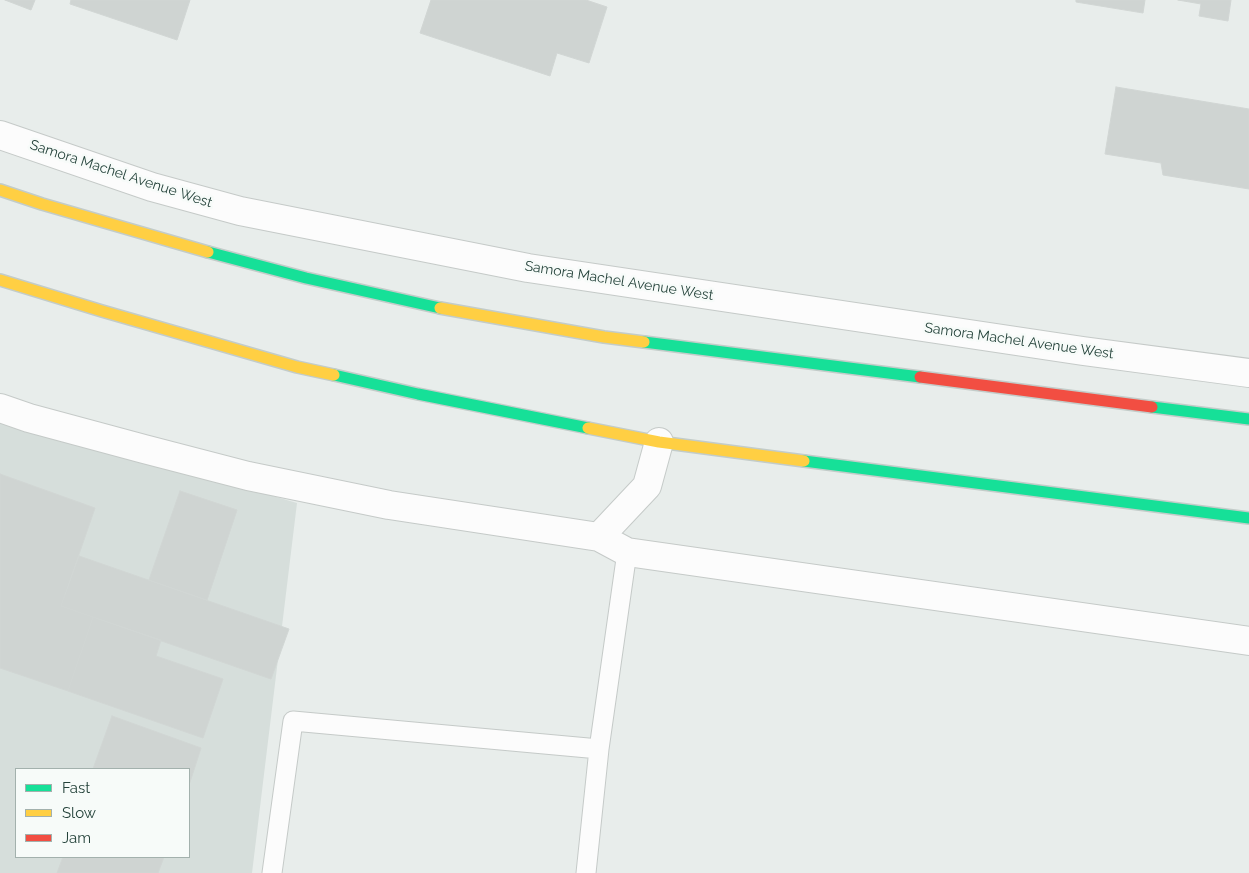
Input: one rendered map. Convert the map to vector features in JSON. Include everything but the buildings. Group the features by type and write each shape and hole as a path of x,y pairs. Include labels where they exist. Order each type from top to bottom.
{"highway":[{"path":"0,190 165,240 278,270 456,311 604,337 1249,419"},
{"path":"0,280 297,367 418,394 659,442 1249,518"}],"street":[{"name":"Samora Machel Avenue West","path":"0,135 152,187 232,209 528,268 1083,351 1249,373"},
{"path":"0,408 29,418 248,476 389,505 599,537 627,552 1249,641"},
{"path":"599,537 647,486 659,442"}],"lane":[{"path":"586,873 599,749 627,552"},
{"path":"272,873 293,721 599,749"}],"shaded area":[{"path":"0,417 297,503 252,873 0,873"}],"traffic: fast":[{"path":"208,252 306,278 440,308"},
{"path":"644,342 920,377"},
{"path":"334,375 588,428"},
{"path":"1152,407 1249,419"},
{"path":"804,461 1249,518"}],"traffic: slow":[{"path":"0,190 208,252"},
{"path":"0,280 297,367 334,375"},
{"path":"440,308 604,337 644,342"},
{"path":"588,428 659,442 804,461"}],"traffic: jam":[{"path":"920,377 1152,407"}]}
